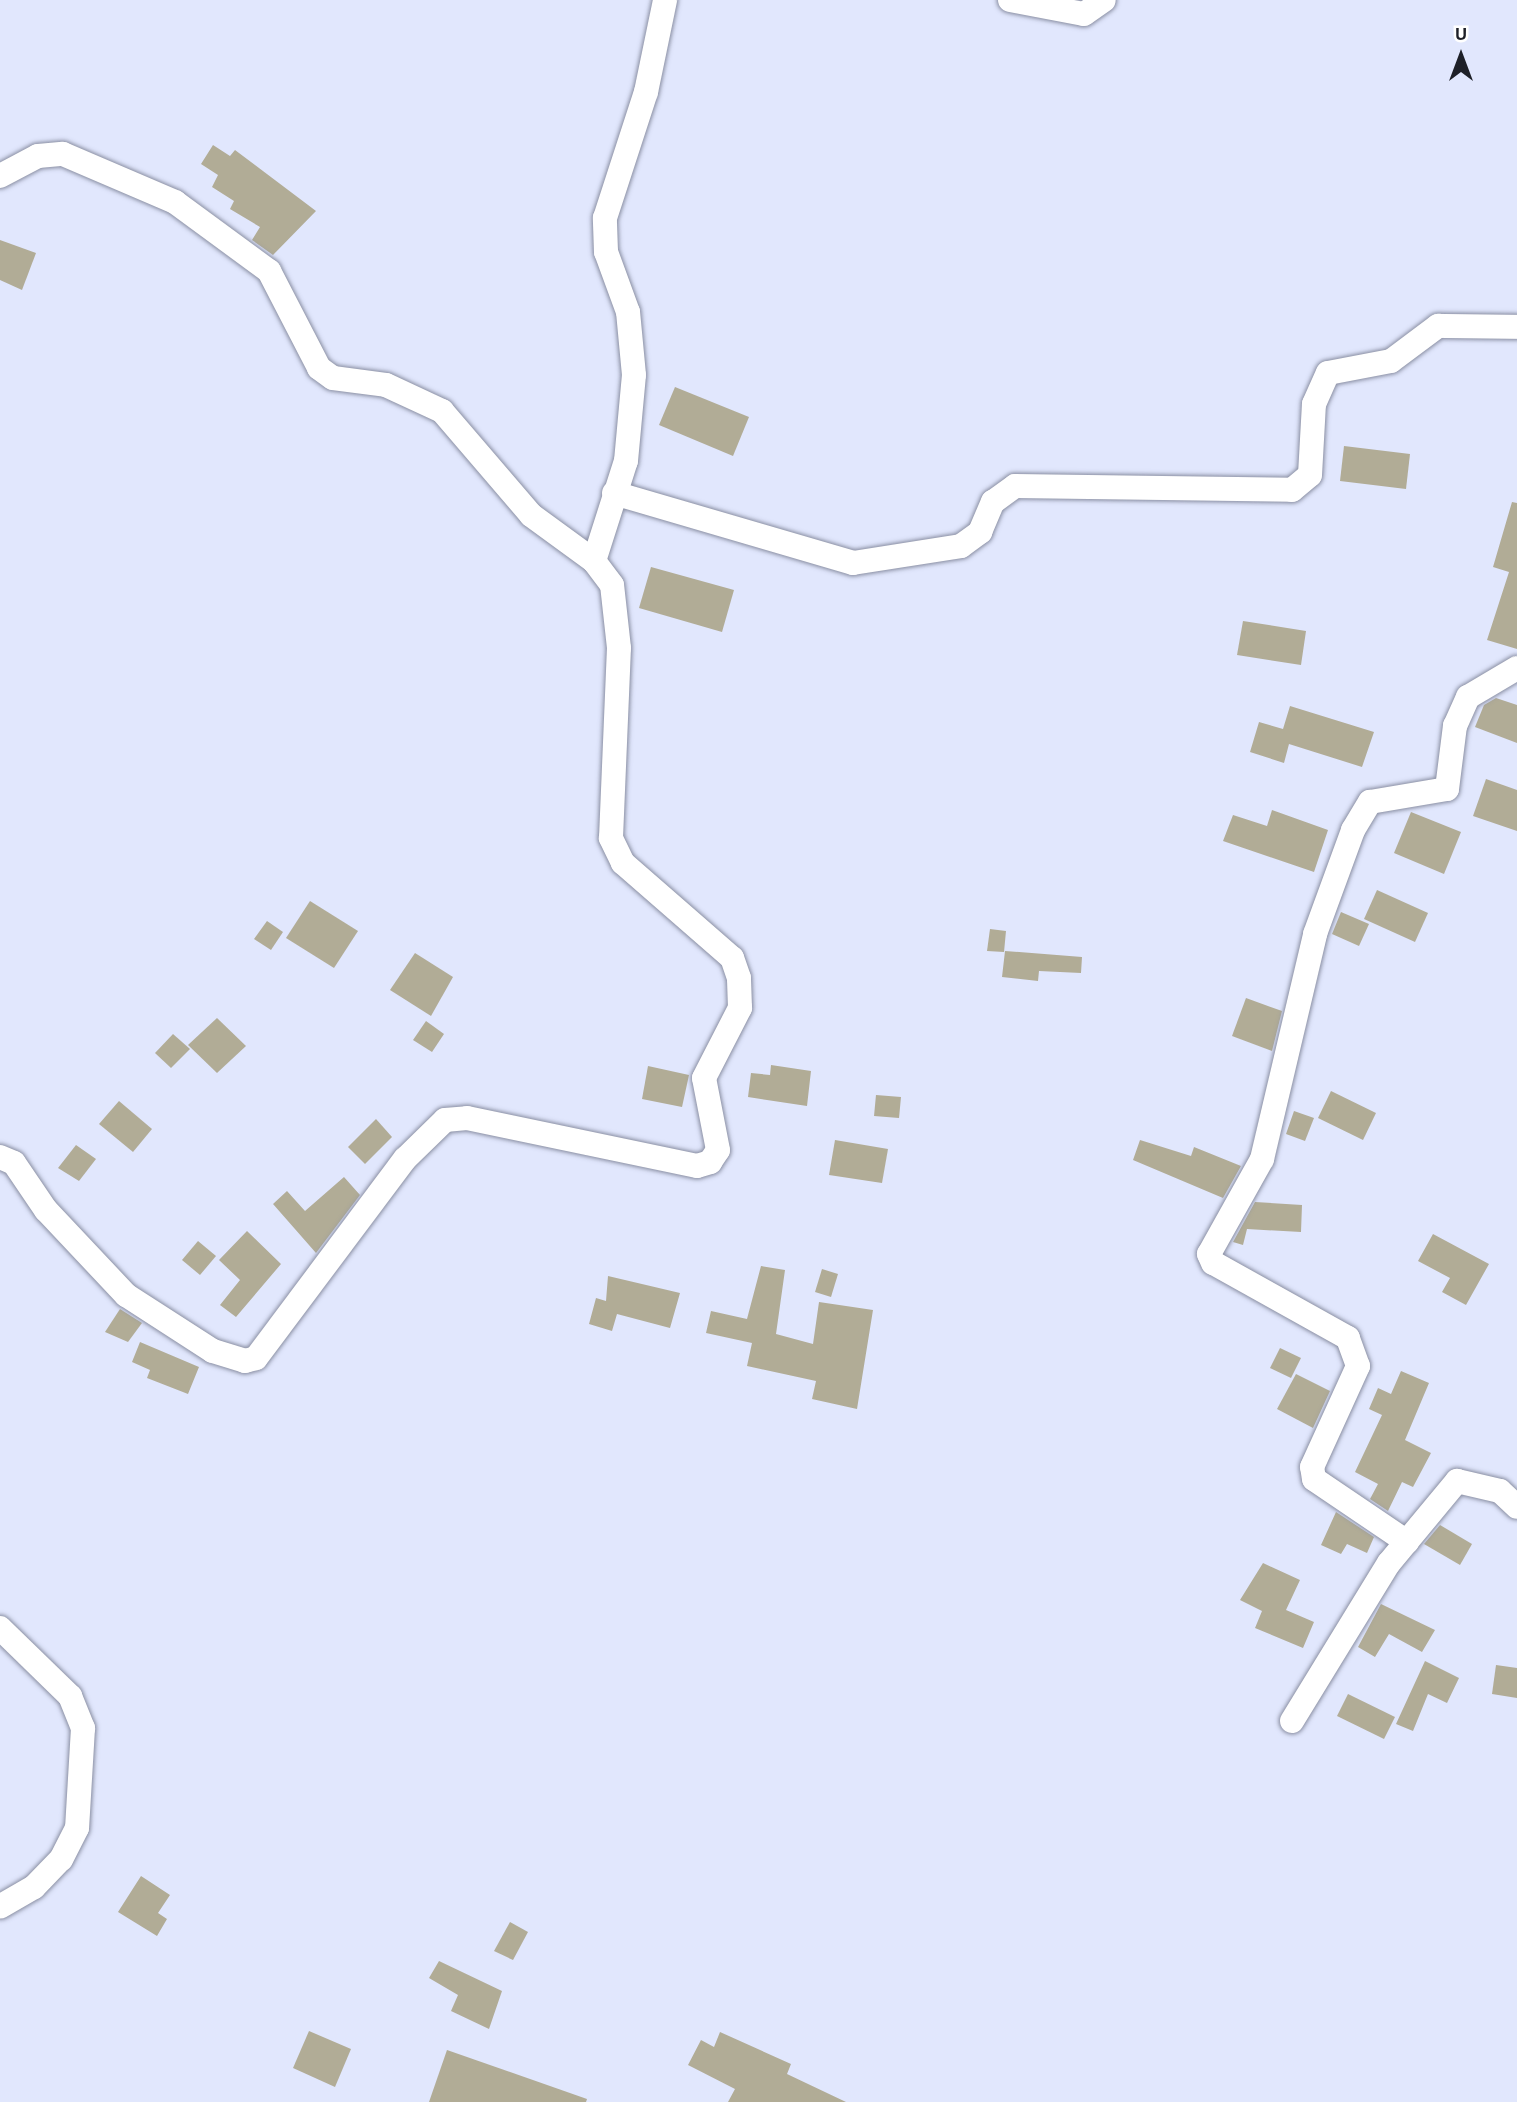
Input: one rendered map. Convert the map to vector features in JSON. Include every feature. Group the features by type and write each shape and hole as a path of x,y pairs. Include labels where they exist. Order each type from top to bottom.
{"street":[{"path":"594,561 626,461 634,375 628,312 606,252 605,218 646,92 665,0"},
{"path":"1010,0 1084,14 1104,0"},
{"path":"0,176 38,156 62,154 175,202 269,271 319,368 333,378 386,386 442,411 531,515 594,561 612,585 619,648 611,838 623,863 732,958 739,978 740,1007 704,1078 718,1150 710,1162 684,1163 467,1118 445,1120 405,1159 256,1358 245,1361 213,1351 126,1295 46,1210 15,1163 0,1157"},
{"path":"614,493 853,563 961,545 980,532 993,502 1015,486 1292,491 1310,475 1314,404 1328,373 1391,360 1438,326 1517,327"},
{"path":"1406,1542 1314,1479 1312,1467 1359,1366 1348,1338 1213,1263 1209,1254 1262,1159 1315,934 1353,830 1370,802 1447,789 1455,726 1468,696 1517,668"},
{"path":"1292,1721 1406,1542 1457,1482 1500,1490 1517,1507"},
{"path":"0,1628 70,1696 83,1728 77,1828 52,1869 0,1907"}],"building":[{"path":"213,145 230,156 235,150 316,211 273,255 252,240 260,227 230,209 234,201 212,187 218,175 201,164"},
{"path":"0,240 36,253 22,290 0,280"},
{"path":"675,387 749,417 733,456 659,425"},
{"path":"1344,446 1410,454 1406,489 1340,481"},
{"path":"1512,502 1517,503 1517,649 1487,640 1509,572 1493,567"},
{"path":"651,567 734,590 722,632 639,608"},
{"path":"1243,621 1306,631 1301,665 1237,655"},
{"path":"1496,698 1517,705 1517,743 1475,727 1484,705"},
{"path":"1290,706 1374,732 1362,767 1289,744 1284,763 1250,752 1259,722 1283,729"},
{"path":"1486,779 1517,790 1517,831 1473,816"},
{"path":"1272,810 1328,830 1314,872 1223,841 1233,815 1267,826"},
{"path":"1411,812 1461,832 1444,874 1394,853"},
{"path":"1377,890 1428,913 1415,942 1364,919"},
{"path":"310,901 358,931 334,968 286,938"},
{"path":"1341,912 1369,924 1359,946 1332,934"},
{"path":"267,921 283,932 271,950 254,939"},
{"path":"990,929 1006,931 1004,952 987,951"},
{"path":"1005,951 1082,957 1081,973 1039,971 1038,981 1002,977"},
{"path":"415,953 453,977 431,1016 390,990"},
{"path":"1246,998 1282,1011 1272,1051 1232,1036"},
{"path":"217,1018 246,1046 217,1073 188,1045"},
{"path":"426,1021 444,1034 432,1052 413,1040"},
{"path":"173,1034 190,1049 171,1068 155,1053"},
{"path":"771,1065 811,1071 807,1106 748,1097 751,1073 770,1075"},
{"path":"648,1066 689,1075 682,1107 642,1099"},
{"path":"1331,1091 1376,1113 1363,1140 1318,1118"},
{"path":"876,1095 901,1097 899,1118 874,1116"},
{"path":"119,1101 152,1129 133,1152 99,1124"},
{"path":"1294,1111 1314,1118 1305,1141 1286,1134"},
{"path":"376,1119 392,1137 365,1164 348,1147"},
{"path":"835,1140 888,1149 882,1183 829,1175"},
{"path":"1140,1140 1191,1156 1194,1147 1241,1166 1223,1198 1133,1160"},
{"path":"76,1145 96,1159 79,1181 58,1168"},
{"path":"344,1177 360,1195 316,1253 273,1204 287,1191 305,1211"},
{"path":"1255,1202 1302,1205 1301,1232 1247,1229 1243,1245 1233,1242"},
{"path":"247,1231 281,1264 236,1317 220,1305 240,1280 219,1260"},
{"path":"1433,1234 1489,1264 1466,1305 1442,1292 1450,1278 1418,1261"},
{"path":"198,1241 216,1256 200,1275 182,1260"},
{"path":"761,1266 785,1270 776,1334 813,1344 819,1302 873,1310 857,1409 812,1399 816,1381 747,1366 752,1343 706,1333 711,1311 747,1319"},
{"path":"822,1269 838,1274 831,1297 815,1292"},
{"path":"608,1276 680,1293 670,1328 617,1314 612,1331 589,1324 596,1298 606,1301"},
{"path":"120,1309 142,1323 128,1342 105,1332"},
{"path":"140,1342 199,1367 188,1394 147,1378 150,1370 132,1362"},
{"path":"1280,1348 1301,1358 1291,1378 1270,1368"},
{"path":"1401,1371 1429,1383 1405,1440 1431,1453 1413,1487 1402,1482 1388,1511 1370,1499 1378,1484 1355,1472 1382,1415 1369,1409 1378,1388 1391,1394"},
{"path":"1296,1374 1330,1391 1313,1428 1277,1409"},
{"path":"1336,1512 1374,1537 1367,1553 1347,1544 1341,1554 1321,1545"},
{"path":"1440,1525 1472,1544 1460,1565 1424,1544"},
{"path":"1263,1563 1300,1580 1286,1610 1314,1622 1303,1648 1255,1628 1262,1611 1240,1600"},
{"path":"1381,1604 1435,1630 1422,1652 1389,1634 1375,1657 1358,1647"},
{"path":"1425,1661 1459,1678 1447,1703 1428,1694 1413,1731 1396,1724"},
{"path":"1496,1665 1517,1668 1517,1698 1492,1694"},
{"path":"1348,1694 1395,1717 1384,1739 1337,1716"},
{"path":"141,1876 170,1895 158,1913 167,1919 157,1936 118,1912"},
{"path":"510,1922 528,1932 513,1960 494,1951"},
{"path":"439,1961 502,1991 489,2029 451,2011 458,1995 429,1978"},
{"path":"309,2031 351,2049 335,2087 293,2068"},
{"path":"720,2032 791,2064 787,2074 846,2102 728,2102 735,2089 688,2065 701,2040 714,2047"},
{"path":"447,2050 587,2099 586,2102 429,2102"}]}
